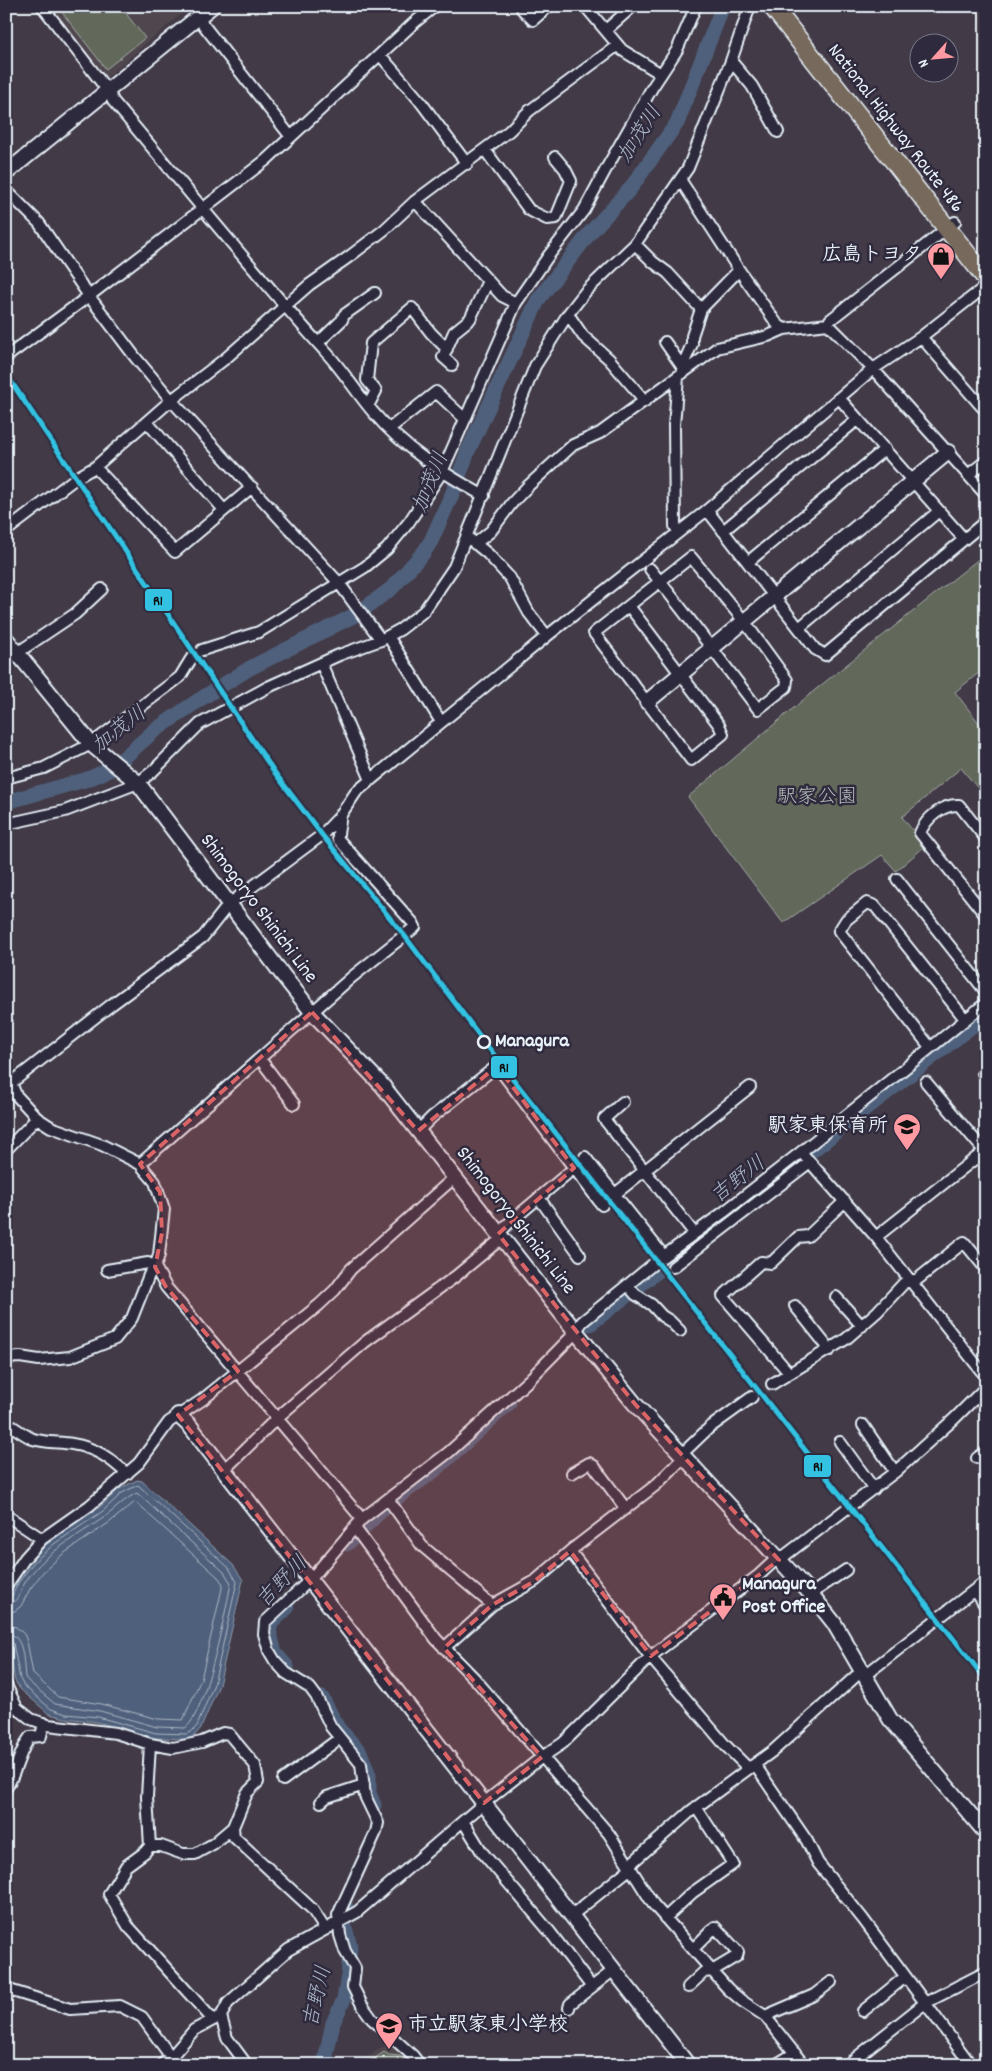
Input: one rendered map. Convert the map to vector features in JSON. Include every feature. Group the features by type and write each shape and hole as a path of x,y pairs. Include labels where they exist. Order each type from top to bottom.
{"highway":[{"name":"National Highway Route 486","path":"772,6 951,225 986,261"},
{"name":"National Highway Route 486","path":"786,6 951,225 986,278"}],"main road":[{"path":"6,173 212,6"},
{"path":"647,702 948,452"},
{"name":"Shimogoryo Shinichi Line","path":"6,639 94,746 134,780 312,1012 382,1085 635,1404 811,1594 834,1623 890,1719 986,1833"},
{"path":"178,1416 190,1426 688,2065"}],"street":[{"path":"42,6 108,91 113,101 318,343 368,406 404,445 442,472 484,496"},
{"path":"6,357 89,296 266,160 435,6"},
{"path":"522,9 533,20 549,6"},
{"path":"585,6 622,50 661,74"},
{"path":"606,30 633,6"},
{"path":"202,650 259,632 340,585 387,549 409,522 442,472 516,303 584,210 661,74 677,50 696,6"},
{"path":"6,824 65,810 153,771 200,724 268,687 320,663 384,638 401,629 424,610 454,567 535,366 568,314 586,291 635,244 681,181 731,61 750,6"},
{"path":"198,18 291,137"},
{"path":"6,530 76,478 95,467 286,307 309,285 384,230 416,201 509,131 529,111 618,45"},
{"path":"380,55 420,101 467,164"},
{"path":"731,61 752,86 778,132"},
{"path":"485,150 528,210 547,219 556,218 569,230"},
{"path":"554,157 565,169 571,181 556,218"},
{"path":"681,181 739,270 777,324 784,329"},
{"path":"6,190 39,224 89,296 135,357 172,401 340,585 364,617 384,638 441,722"},
{"path":"416,201 502,296 516,303"},
{"path":"828,324 830,320 951,225"},
{"path":"635,244 653,262 668,273 701,309"},
{"path":"678,532 675,526 674,434 682,372 701,309 739,270"},
{"path":"452,366 443,357 454,332 470,319 488,281"},
{"path":"6,1358 39,1360 70,1357 115,1338 132,1318 149,1275 155,1267 159,1255 164,1210 155,1182 140,1164 102,1145 51,1127 37,1118 16,1095 9,1080 203,937 229,904 322,835 340,816 356,792 547,636 707,510 874,369 921,337 986,286"},
{"path":"318,343 342,320 344,315 374,293"},
{"path":"368,406 376,391 367,380 371,343 412,308 431,333 447,349"},
{"path":"568,314 583,336 609,359 645,401"},
{"path":"475,544 492,531 512,503 528,486 574,445 600,433 717,348 768,336 784,329 828,324"},
{"path":"828,324 874,369 986,495"},
{"path":"921,337 982,407"},
{"path":"665,342 682,372"},
{"path":"389,429 436,392 465,419"},
{"path":"840,399 964,540"},
{"path":"723,530 858,420"},
{"path":"147,422 224,510"},
{"path":"748,562 885,449"},
{"path":"968,475 986,461"},
{"path":"95,467 175,552 252,487"},
{"path":"707,510 815,649 825,654 986,521"},
{"path":"799,628 939,510"},
{"path":"467,536 510,578 529,613 547,636"},
{"path":"629,606 681,673 719,725 723,734 691,760 594,633 629,606 660,581 691,557 744,621 787,680 786,687 758,709 660,581 650,569"},
{"path":"17,653 75,614 102,589"},
{"path":"6,778 44,768 94,746 180,677 191,659"},
{"path":"320,663 371,780"},
{"path":"986,839 959,805 950,804 924,822 920,833 986,916"},
{"path":"140,1164 352,977 415,927 414,923 338,839 341,825 340,816"},
{"path":"897,879 986,992"},
{"path":"930,1047 839,930 846,920 867,903 875,906 965,1018"},
{"path":"420,2065 413,2056 372,2018 362,2005 353,1987 355,1968 345,1951 342,1919 338,1915 376,1832 378,1823 365,1796 362,1764 331,1727 310,1688 286,1673 275,1661 269,1651 264,1634 265,1622 314,1585 362,1519 449,1452 530,1379 576,1332 582,1322 631,1289 664,1256 801,1152 986,1003"},
{"path":"260,1059 294,1104"},
{"path":"418,1130 497,1066 602,1205"},
{"path":"876,1237 985,1151 926,1082"},
{"path":"615,1194 750,1087"},
{"path":"623,1102 604,1119 694,1233"},
{"path":"6,1150 37,1118"},
{"path":"801,1152 876,1237 986,1377"},
{"path":"585,1157 664,1256"},
{"path":"673,1267 810,1162"},
{"path":"224,1470 277,1418 365,1342 456,1276 500,1236 508,1222 574,1168"},
{"path":"6,1586 25,1558 42,1540 89,1506 127,1474 143,1459 159,1434 178,1416 202,1400 319,1305 335,1290 351,1268 455,1177"},
{"path":"539,1198 580,1255"},
{"path":"789,1373 723,1296 761,1262 771,1263 798,1237 808,1236 845,1201"},
{"path":"724,1212 732,1222"},
{"path":"772,1384 830,1350 862,1326 904,1284 918,1279 964,1242 986,1269"},
{"path":"107,1270 148,1263 155,1267 166,1287 362,1519"},
{"path":"631,1289 652,1305 680,1331"},
{"path":"836,1297 862,1326"},
{"path":"795,1306 830,1350"},
{"path":"161,2065 171,2057 194,2030 217,2018 228,2003 288,1950 357,1912 462,1821 542,1756 563,1743 651,1656 759,1575 772,1563 779,1560 896,1472 986,1387"},
{"path":"444,1648 492,1605 535,1581 570,1551 656,1485 683,1456 686,1450 710,1428 752,1397"},
{"path":"6,1422 32,1438 73,1444 92,1450 110,1458 127,1474"},
{"path":"863,1425 896,1472"},
{"path":"840,1442 874,1489"},
{"path":"572,1473 589,1463 594,1466 626,1509"},
{"path":"388,1499 422,1546 492,1605"},
{"path":"6,1515 42,1540"},
{"path":"354,1528 436,1639 474,1679 609,1834 653,1904 728,1989 765,2016 804,2065"},
{"path":"570,1551 679,1692 746,1766 757,1768 807,1841 818,1863 863,1919 972,2065"},
{"path":"811,1594 846,1570"},
{"path":"572,1915 629,1868 634,1860 696,1807 774,1750 856,1676 869,1672 879,1665 986,1581"},
{"path":"974,1590 986,1607"},
{"path":"6,1685 17,1708 31,1719 44,1723 116,1733 150,1744 173,1748 202,1742 223,1733 229,1734 255,1766 258,1782 247,1793 233,1827 213,1844 195,1854 183,1854 161,1846 150,1846"},
{"path":"6,1788 12,1780 24,1744 30,1737 41,1736 44,1723"},
{"path":"283,1780 340,1738"},
{"path":"150,1744 147,1798 150,1846 126,1866 109,1894 128,1926 217,2018 227,2038 247,2065"},
{"path":"321,1802 327,1797 364,1785"},
{"path":"665,1918 692,1893 733,1864 696,1807"},
{"path":"462,1821 482,1852 550,1932 591,1986"},
{"path":"233,1827 234,1837 312,1908 325,1929"},
{"path":"688,1988 704,1972 712,1971 737,1956 738,1952 715,1927 692,1949"},
{"path":"569,2008 570,2004 591,1986 614,1970"},
{"path":"847,2065 925,2004 986,1972"},
{"path":"863,2011 905,1977"},
{"path":"765,2016 814,1996 831,1982"},
{"path":"6,1989 70,2009 120,2006 142,2017 171,2057"},
{"path":"775,2065 795,2053"}],"highlighted area":[{"path":"312,1012 418,1131 497,1066 574,1168 498,1234 635,1404 779,1560 651,1656 570,1551 535,1581 492,1605 444,1648 542,1757 484,1803 178,1415 238,1371 166,1287 155,1267 162,1233 160,1192 140,1164"}],"shaded area":[{"path":"48,6 191,6 108,76 103,76"},
{"name":"市立駅家東小学校","path":"391,2041 414,2065 356,2065"}],"green space":[{"path":"57,6 120,6 145,38 106,69"},
{"name":"駅家公園","path":"986,553 986,667 955,692 986,732 986,798 961,768 902,817 925,846 896,871 882,855 783,923 688,797 815,690"},
{"path":"384,2052 389,2055 400,2056 406,2065 365,2065"}],"water":[{"path":"137,1480 142,1481 233,1565 243,1580 219,1685 201,1728 194,1736 187,1739 156,1738 97,1722 49,1714 20,1689 15,1681 6,1630 6,1599 13,1580 30,1559 51,1540 100,1507 119,1489"}],"waterway":[{"name":"加茂川","path":"6,802 88,779 111,769 154,731 199,700 250,668 357,614 392,588 424,552 431,541 453,492 468,451 538,300 588,235 630,189 677,123 723,6"},
{"name":"吉野川","path":"590,1324 986,1015"},
{"name":"吉野川","path":"347,1544 387,1505 434,1471 509,1403"},
{"name":"吉野川","path":"287,1608 272,1622 269,1629 275,1653 287,1667"},
{"name":"吉野川","path":"322,1698 338,1728 360,1752 369,1775 369,1793 374,1805"},
{"name":"吉野川","path":"324,2065 333,2023 344,1999 348,1976 350,1947 342,1915 346,1907"}],"transit line":[{"name":"R1","path":"6,374 275,773 322,835 404,935 488,1047 986,1680"}],"place":[{"name":"広島トヨタ","path":"941,280"},
{"name":"Managura","path":"484,1042"},
{"name":"駅家東保育所","path":"907,1151"},
{"name":"Managura Post Office","path":"723,1621"},
{"name":"市立駅家東小学校","path":"389,2050"}]}
